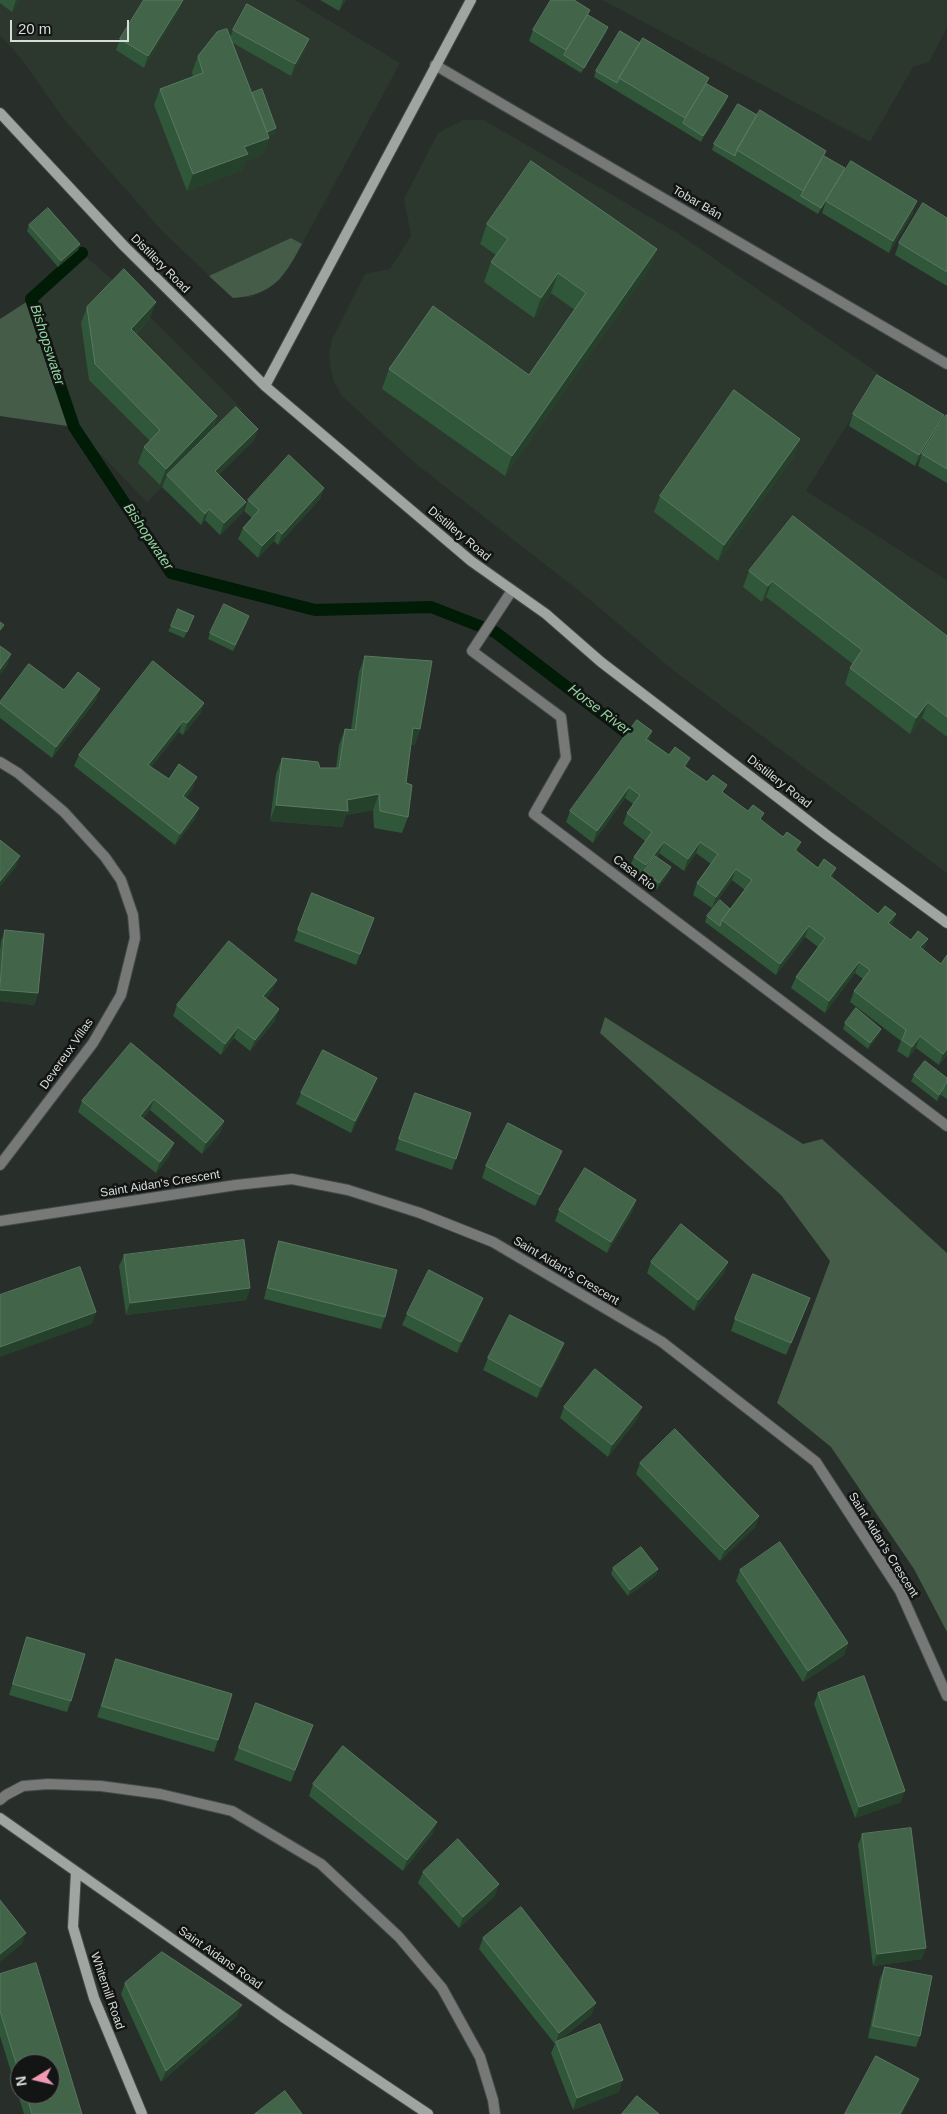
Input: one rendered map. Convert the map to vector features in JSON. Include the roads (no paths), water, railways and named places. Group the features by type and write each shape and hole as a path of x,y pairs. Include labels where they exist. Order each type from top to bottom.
{"main road":[{"path":"265,386 471,0"},
{"name":"Distillery Road","path":"0,113 124,246 265,386 471,561 511,592 546,614 602,662 828,836 947,923"},
{"name":"Saint Aidans Road","path":"0,1818 283,2017 428,2114"},
{"name":"Whitemill Road","path":"76,1872 73,1927 94,1998 142,2114"}],"street":[{"name":"Tobar Bán","path":"435,65 947,364"},
{"name":"Casa Rio","path":"511,592 472,651 560,717 566,758 534,814 947,1126"},
{"name":"Devereux Villas","path":"0,762 18,772 64,812 105,857 121,880 133,916 135,938 121,995 93,1043 0,1165"},
{"name":"Saint Aidan's Crescent","path":"0,1221 236,1185 292,1179 348,1190 420,1213 493,1242 662,1342 816,1462 900,1591 947,1696"},
{"path":"0,1800 6,1794 22,1786 48,1784 101,1786 160,1794 232,1810 322,1864 399,1936 442,1988 480,2058 493,2100 495,2114"}],"waterway":[{"name":"Bishopwater","path":"82,253 31,299 74,427 171,573 315,610 431,607 495,632 640,743"}],"water label":[{"name":"Bishopswater","path":"47,345"},
{"name":"Horse River","path":"599,710"}]}
